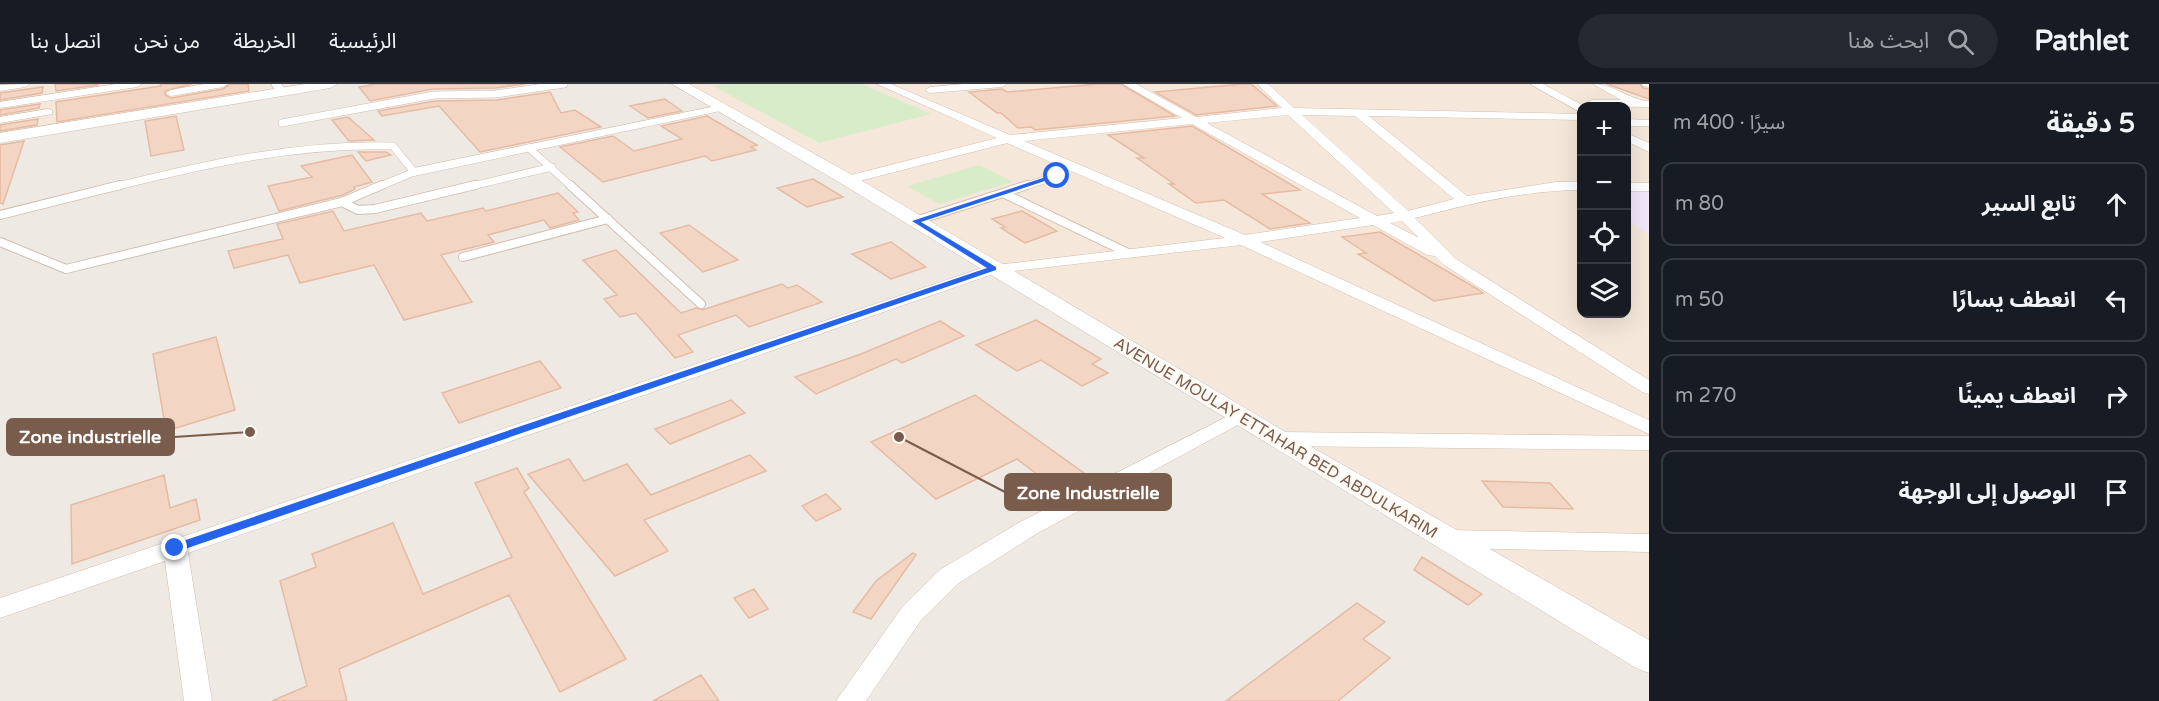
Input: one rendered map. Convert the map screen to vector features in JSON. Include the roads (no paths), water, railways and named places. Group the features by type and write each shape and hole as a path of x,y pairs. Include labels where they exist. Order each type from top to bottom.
{"street":[{"path":"0,88 25,84"},
{"path":"0,105 137,84"},
{"path":"171,93 223,84"},
{"path":"0,138 279,88 330,84"},
{"name":"AVENUE MOULAY ETTAHAR BED ABDULKARIM","path":"679,84 848,180 1240,417 1449,539 1649,543"},
{"path":"882,84 1243,240 1649,428"},
{"path":"927,87 1002,84"},
{"path":"1128,84 1450,262 1649,388"},
{"path":"1262,84 1405,216 1450,262"},
{"path":"1535,84 1577,108"},
{"path":"1598,84 1636,103"},
{"path":"927,87 958,116"},
{"path":"1631,103 1649,104"},
{"path":"414,172 721,108"},
{"path":"848,180 1007,139 1290,111 1577,117"},
{"path":"0,120 48,112"},
{"path":"1357,112 1464,201"},
{"path":"1631,122 1649,123"},
{"path":"1631,138 1649,141"},
{"path":"1631,138 1649,148"},
{"path":"0,608 994,269 1243,240 1405,216 1464,201 1556,186 1577,186"},
{"path":"1631,187 1649,187"},
{"path":"850,701 912,613 950,576 1028,528 1240,417"},
{"path":"1277,439 1649,443"},
{"path":"1449,539 1649,658"},
{"path":"175,548 198,701"}],"lane":[{"path":"282,123 434,95 496,94 564,84"},
{"path":"0,215 162,175 288,150 356,145 393,146 414,172 342,202 66,269 0,242"},
{"path":"529,148 701,304"},
{"path":"342,202 358,210 375,209 552,167"},
{"path":"915,221 1057,176"},
{"path":"1003,193 1128,253"},
{"path":"463,257 608,219"}],"place":[{"name":"Zone industrielle","path":"250,432"},
{"name":"Zone Industrielle","path":"899,437"}]}
